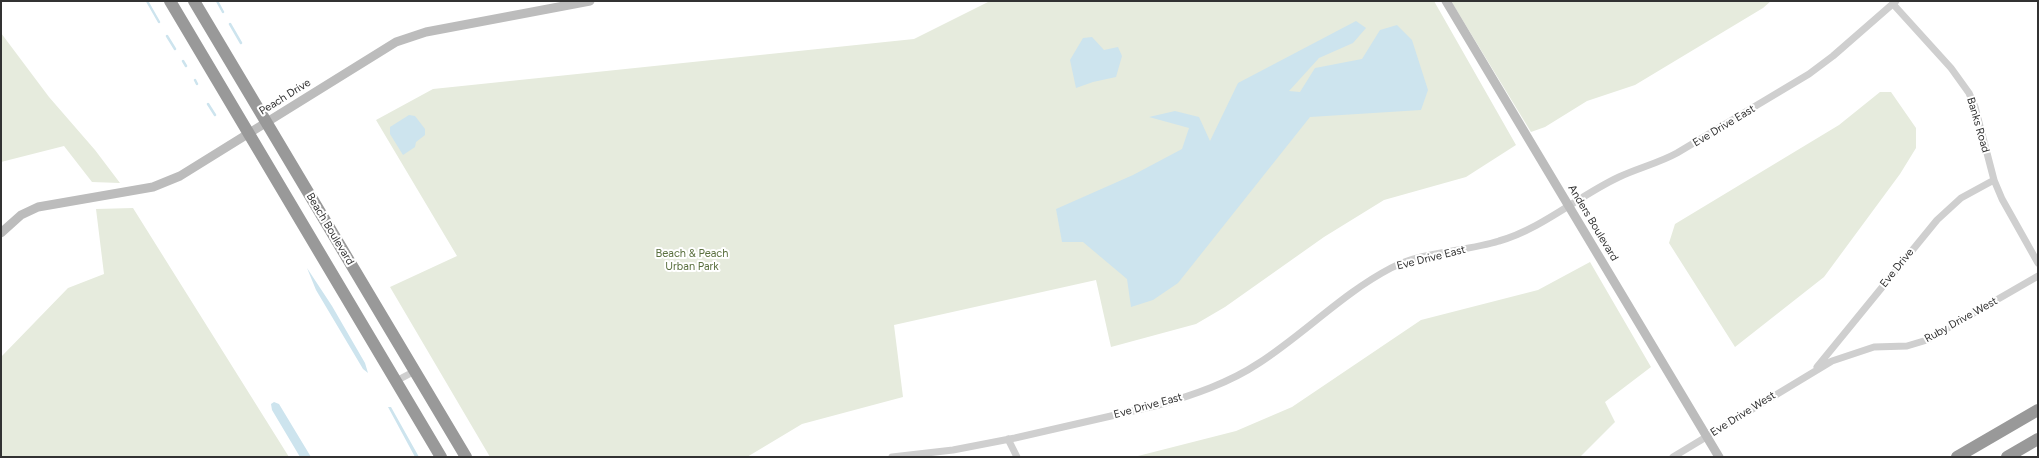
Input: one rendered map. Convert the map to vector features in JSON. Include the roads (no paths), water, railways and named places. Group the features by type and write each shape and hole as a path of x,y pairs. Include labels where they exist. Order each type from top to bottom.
{"highway":[{"path":"170,1 441,457"},
{"name":"Beach Boulevard","path":"194,1 466,457"},
{"path":"1957,457 2038,410"},
{"path":"2007,457 2038,439"}],"street":[{"name":"Peach Drive","path":"1,233 21,215 38,207 135,190 164,183 249,134 406,37 590,1"},
{"name":"Anders Boulevard","path":"1446,1 1719,457"},
{"name":"Eve Drive East","path":"892,457 953,450 1008,440 1159,404 1218,384 1258,364 1344,298 1391,268 1416,259 1500,241 1518,234 1619,177 1664,160 1678,153 1809,74 1833,56 1894,2"},
{"name":"Banks Road","path":"1894,2 1954,72 1969,93 1975,107 1994,180 2002,199 2038,263"},
{"name":"Eve Drive","path":"1813,371 1937,220 1960,198 1994,180"},
{"name":"Ruby Drive West","path":"1813,371 1832,361 1855,352 1874,347 1908,346 1927,340 2038,276"},
{"path":"396,381 415,371"},
{"name":"Eve Drive West","path":"1673,457 1813,371"},
{"path":"1008,440 1017,457"}],"water":[{"path":"1356,21 1366,28 1353,43 1319,58 1289,91 1300,92 1315,68 1362,59 1380,30 1397,25 1412,40 1428,90 1421,110 1310,117 1178,283 1153,300 1131,307 1127,279 1083,242 1062,242 1056,209 1133,175 1182,149 1189,128 1149,117 1175,111 1199,117 1210,141 1238,83"},
{"path":"1092,37 1104,50 1118,47 1122,56 1116,77 1093,82 1076,88 1070,60 1083,38"},
{"path":"409,115 415,116 425,129 425,135 416,142 415,147 403,155 390,134 390,127"},
{"path":"307,268 332,306 365,363 368,373 363,369 316,290"},
{"path":"274,402 279,404 311,457 300,457 272,410 271,404"},
{"path":"388,407 391,407 419,457 415,457"}],"waterway":[{"path":"147,1 159,22"},
{"path":"217,1 223,12"},
{"path":"230,24 241,43"},
{"path":"167,36 175,49"},
{"path":"183,61 186,66"},
{"path":"195,80 197,84"},
{"path":"208,104 215,115"}],"park label":[{"name":"Beach & Peach Urban Park","path":"692,260"}]}
